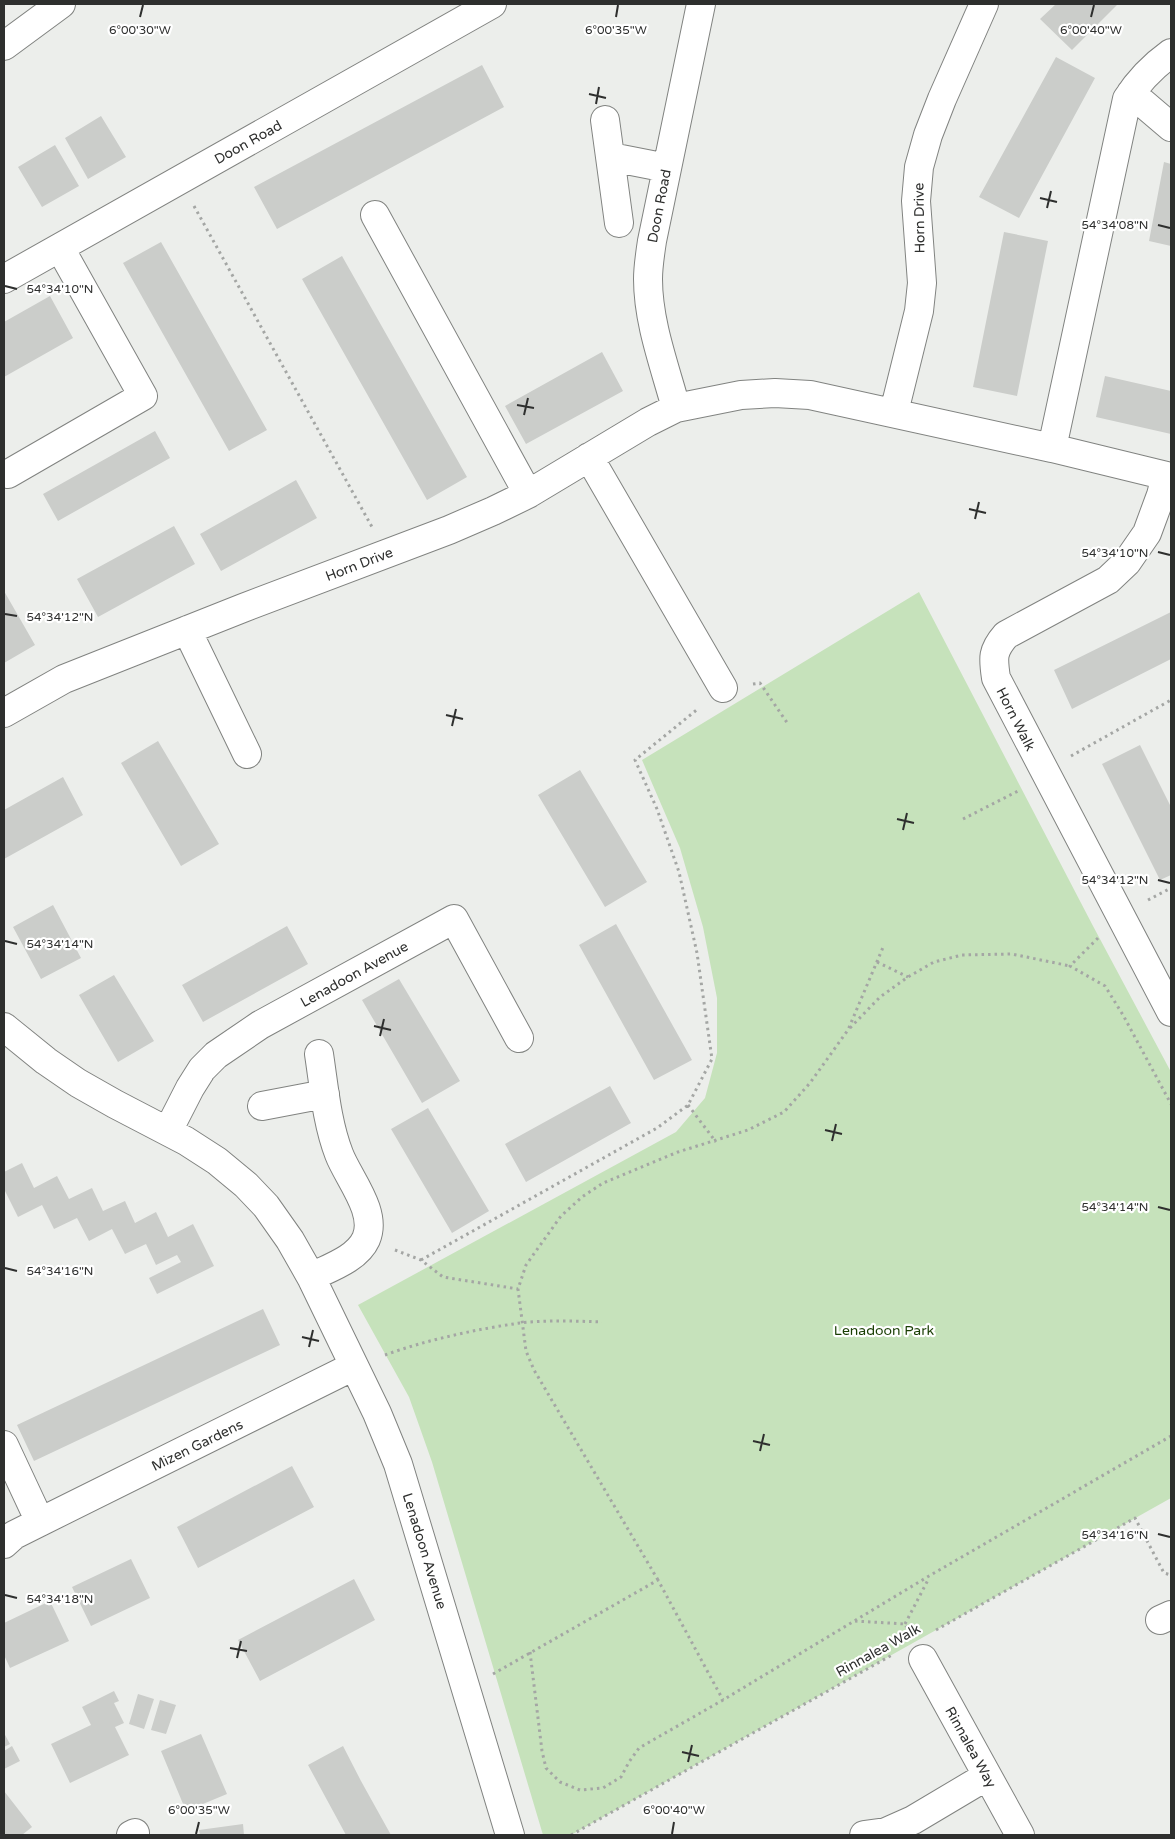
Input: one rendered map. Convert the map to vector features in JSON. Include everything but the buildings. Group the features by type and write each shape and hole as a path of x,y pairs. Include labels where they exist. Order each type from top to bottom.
{"street":[{"path":"4,46 61,4"},
{"name":"Doon Road","path":"4,279 492,4"},
{"name":"Doon Road","path":"676,408 656,334 648,280 652,241 701,4"},
{"name":"Horn Drive","path":"894,412 919,312 922,283 916,201 920,167 928,135 942,99 984,4"},
{"path":"1052,448 1127,98 1138,82 1156,63 1171,53"},
{"path":"1131,93 1171,127"},
{"path":"605,120 620,223"},
{"path":"611,157 667,168"},
{"path":"375,215 528,494"},
{"path":"8,474 143,396 60,248"},
{"name":"Horn Drive","path":"4,714 64,679 476,519 528,494 648,422 676,408 741,395 775,393 810,395 894,412 1168,476"},
{"path":"589,457 723,688"},
{"name":"Horn Walk","path":"1168,476 1147,533 1127,562 1108,580 1006,635 996,646 993,660 996,678 1171,1012"},
{"path":"188,630 246,754"},
{"name":"Lenadoon Avenue","path":"168,1131 202,1069 216,1055 260,1025 454,919 518,1038"},
{"name":"Lenadoon Avenue","path":"4,1027 46,1061 78,1083 168,1131 217,1161 246,1185 266,1206 290,1240 311,1278 354,1366 398,1464 510,1835"},
{"path":"311,1278 359,1250 366,1238 369,1227 362,1198 340,1156 334,1138 319,1054"},
{"path":"262,1106 325,1094"},
{"name":"Mizen Gardens","path":"4,1544 14,1535 354,1366"},
{"path":"4,1444 40,1522"},
{"name":"Rinnalea Way","path":"917,1648 1020,1835"},
{"path":"864,1835 886,1832 913,1820 987,1776"}],"path":[{"path":"180,180 387,553"},
{"path":"421,1260 657,1128 688,1105 712,1059 697,953 679,872 657,809 636,760 723,688 760,684 788,724"},
{"path":"963,819 1045,774 1171,700"},
{"path":"1070,966 1120,916"},
{"path":"848,1030 884,945"},
{"path":"723,1700 658,1580 534,1370 526,1351 518,1289 526,1265 561,1216 582,1197 611,1180 678,1152 716,1142 748,1130 784,1112 810,1083 848,1030 880,996 934,962 962,955 1012,954 1070,966 1105,986 1123,1015 1171,1104"},
{"path":"877,962 908,978"},
{"path":"688,1105 716,1142"},
{"path":"366,1238 421,1260 443,1277 518,1289"},
{"path":"354,1366 408,1346 494,1327 561,1321 602,1322"},
{"path":"530,1652 542,1751 546,1768 560,1782 580,1790 604,1788 621,1777 639,1748 723,1700 929,1576 1171,1436"},
{"name":"Rinnalea Walk","path":"931,1633 1135,1518 1164,1573 1171,1575"},
{"path":"905,1624 929,1576"},
{"path":"466,1689 658,1580"},
{"path":"855,1621 905,1624"},
{"path":"905,1624 917,1648"},
{"name":"Rinnalea Walk","path":"571,1835 896,1652"}],"green space":[{"name":"Lenadoon Park","path":"919,592 1171,1072 1171,1498 571,1835 543,1835 432,1462 409,1397 358,1305 676,1132 705,1098 717,1053 717,998 703,927 680,848 642,760"}]}
